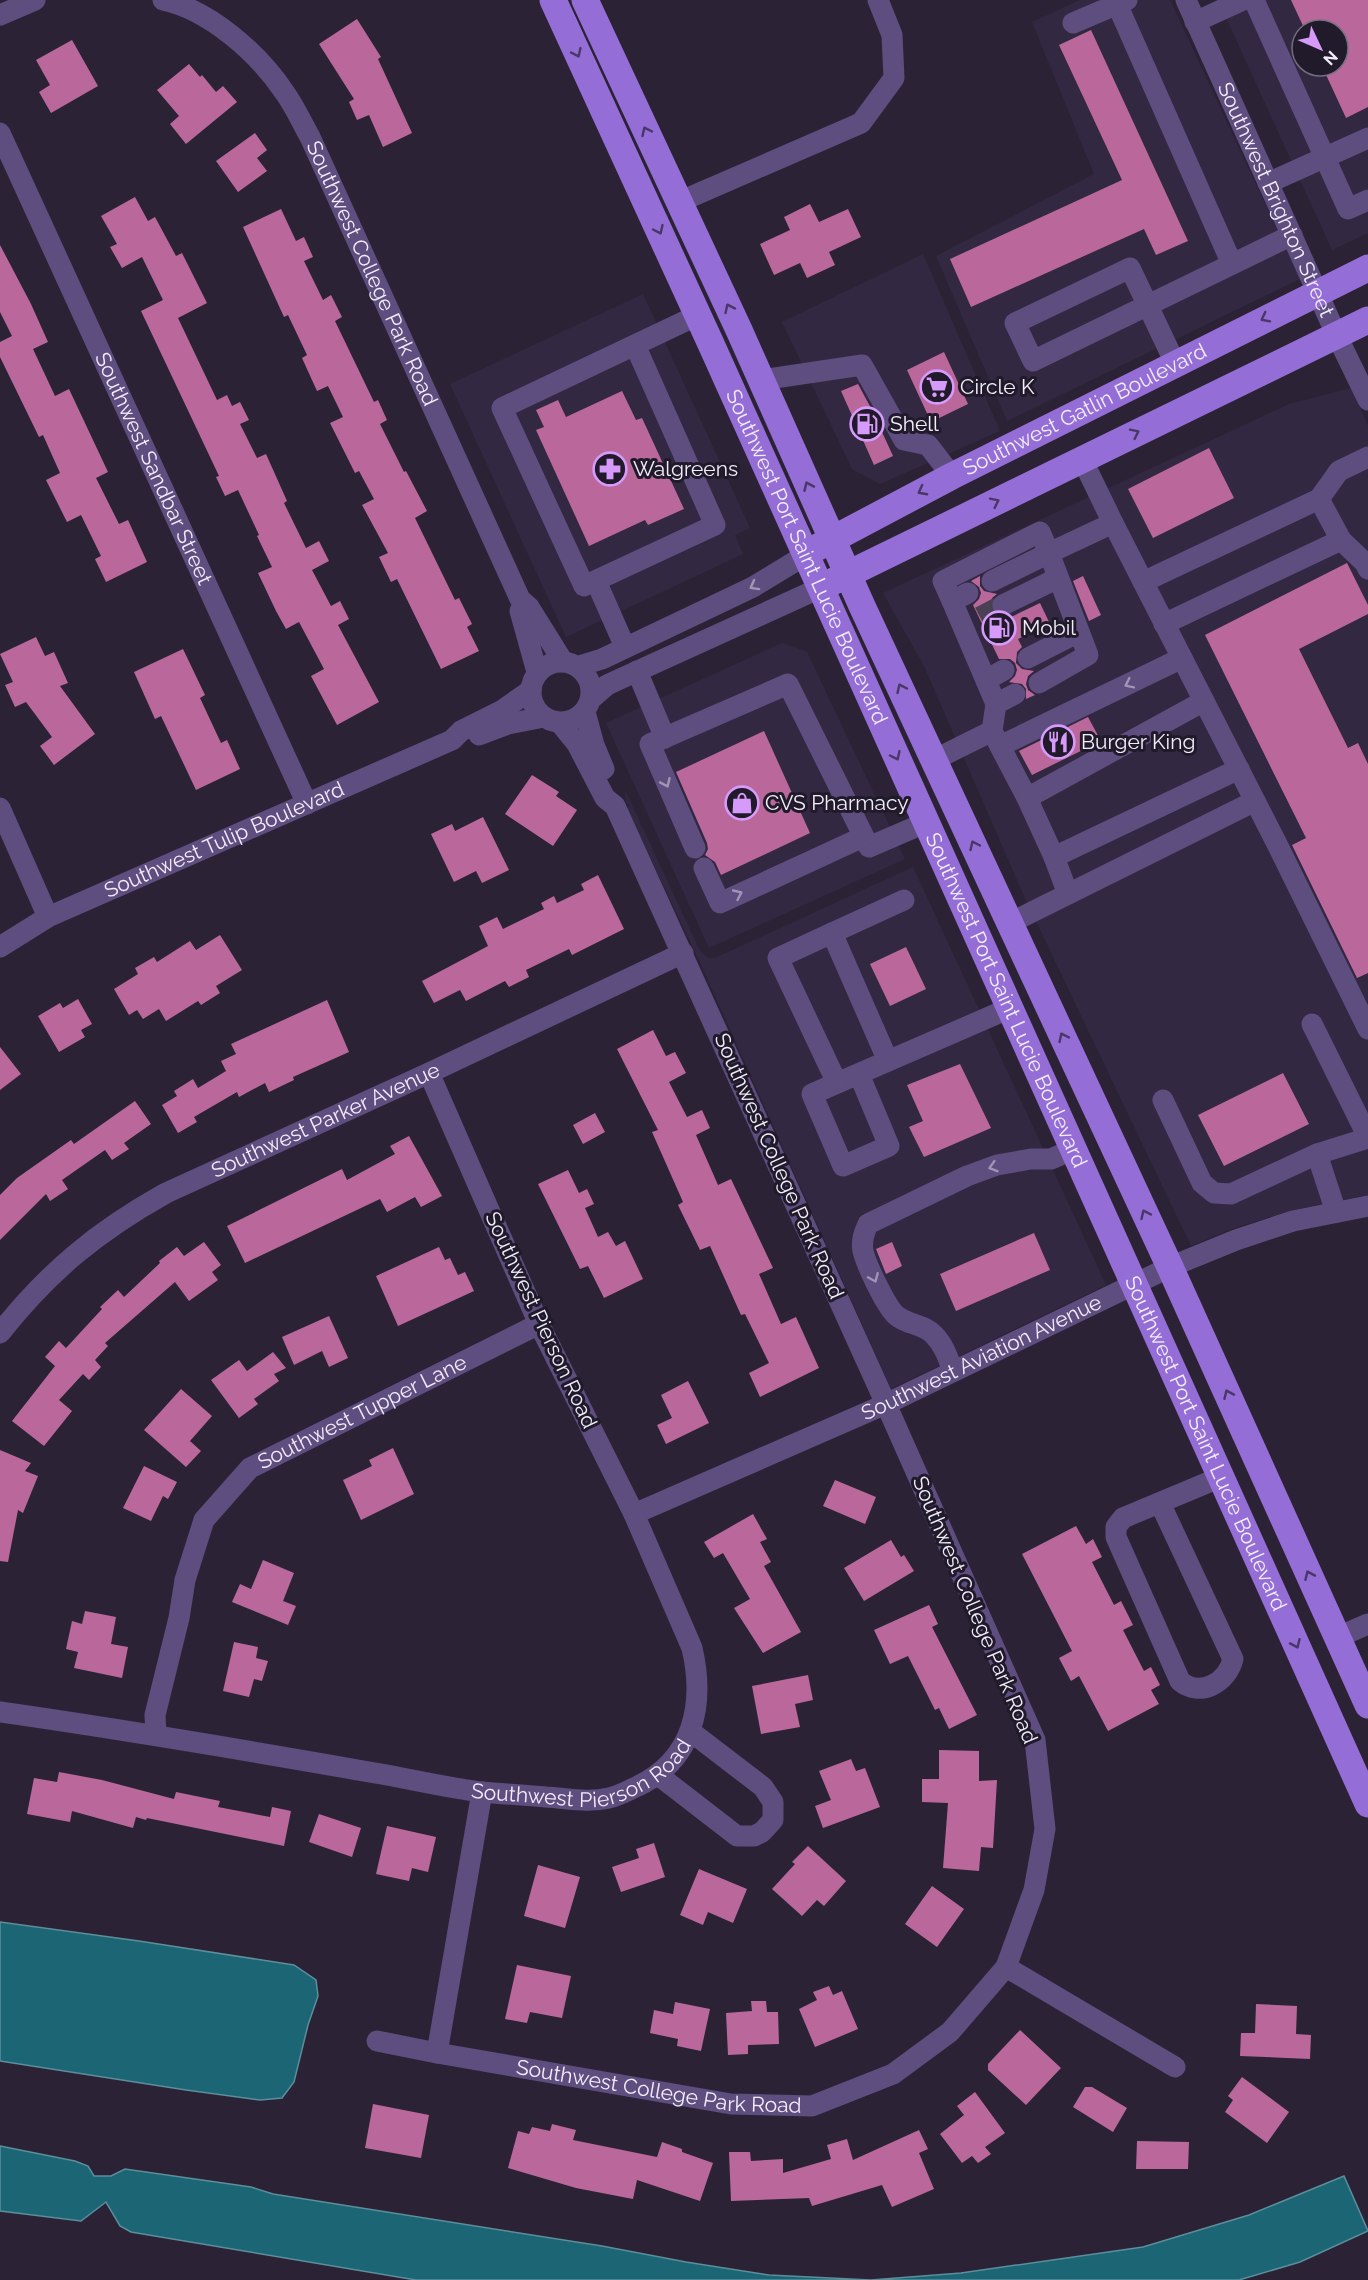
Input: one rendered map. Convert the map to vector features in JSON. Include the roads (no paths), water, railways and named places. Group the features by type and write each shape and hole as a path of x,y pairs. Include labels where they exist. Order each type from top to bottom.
{"main road":[{"name":"Southwest Port Saint Lucie Boulevard","path":"553,0 698,315 804,555 1010,1008 1062,1154 1135,1284 1368,1804"},
{"name":"Southwest Port Saint Lucie Boulevard","path":"585,0 761,380 848,575 1170,1267 1368,1705"},
{"name":"Southwest Gatlin Boulevard","path":"804,555 952,476 1368,268"},
{"name":"Southwest Gatlin Boulevard","path":"820,588 1368,320"}],"street":[{"path":"0,15 35,0"},
{"name":"Southwest College Park Road","path":"163,0 204,8 212,21 255,55 285,93 310,138 520,599 529,607 542,631 570,663"},
{"path":"679,202 861,123 894,78 892,35 878,0"},
{"name":"Southwest Brighton Street","path":"1186,0 1368,400"},
{"path":"1195,22 1244,0"},
{"path":"1254,0 1348,209 1368,200"},
{"path":"1073,23 1122,2 1232,264"},
{"name":"Southwest Sandbar Street","path":"0,134 307,804"},
{"path":"1268,183 1368,138"},
{"path":"1175,363 1147,305 1130,268 1015,323 1033,361 1147,305 1292,235"},
{"path":"635,345 715,525 584,586 502,408 698,315"},
{"path":"761,380 862,365 904,440 928,445 952,476"},
{"path":"1143,582 1319,500 1339,471 1368,457"},
{"path":"1082,459 1368,1029"},
{"path":"1319,500 1341,540 1365,563 1368,569"},
{"path":"992,581 1113,523"},
{"path":"1039,683 1088,655 1040,531 943,581 960,597 995,675 996,739 1027,798 1068,894"},
{"path":"1164,624 1341,540"},
{"path":"804,555 753,587 592,663 554,662 534,681 536,709 552,720 568,721 608,685 820,588"},
{"path":"1003,605 1058,578"},
{"path":"596,581 625,647"},
{"name":"Southwest College Park Road","path":"520,599 520,611 534,681"},
{"path":"1028,658 1079,632"},
{"path":"934,760 996,739 1182,658"},
{"path":"570,663 589,680 592,689 588,705"},
{"path":"637,671 665,738"},
{"name":"Southwest Tulip Boulevard","path":"0,947 48,917 452,740 461,731 501,711 534,681"},
{"path":"695,848 650,744 788,684 869,847 927,822"},
{"path":"996,704 1015,694"},
{"path":"1027,798 1204,701"},
{"name":"Southwest College Park Road","path":"376,2040 437,2054 731,2104 812,2106 893,2074 950,2032 1006,1968 1034,1890 1045,1829 1035,1740 886,1404 615,806 615,793 594,745 588,705"},
{"name":"Southwest College Park Road","path":"552,720 577,744 605,798 615,806"},
{"name":"Southwest Tulip Boulevard","path":"452,740 465,740 508,724 552,720"},
{"path":"1054,857 1239,769"},
{"path":"1010,922 1255,801"},
{"path":"0,808 48,917"},
{"path":"704,868 720,903 863,837"},
{"path":"837,1083 778,958 904,900"},
{"path":"832,933 888,1061"},
{"name":"Southwest Parker Avenue","path":"0,1333 43,1283 83,1246 166,1193 429,1073 683,953"},
{"path":"859,1074 889,1146 843,1166 812,1094 1010,1008"},
{"path":"1163,1100 1203,1183 1214,1193 1231,1194 1317,1154 1368,1137 1312,1024"},
{"name":"Southwest Pierson Road","path":"0,1712 156,1735 482,1792 590,1800 609,1798 624,1793 658,1775 679,1752 690,1731 699,1691 698,1670 692,1648 634,1514 539,1324 429,1073"},
{"path":"953,1371 943,1345 932,1332 904,1322 894,1314 879,1289 863,1251 863,1235 868,1224 967,1176 996,1165 1062,1154"},
{"path":"1317,1154 1336,1212"},
{"name":"Southwest Aviation Avenue","path":"634,1514 886,1404 1170,1267 1236,1240 1293,1221 1368,1206"},
{"name":"Southwest Tupper Lane","path":"156,1735 155,1715 185,1580 204,1520 250,1468 539,1324"},
{"path":"1160,1503 1233,1659 1230,1670 1221,1679 1201,1689 1189,1689 1180,1681 1116,1537 1116,1527 1123,1518 1221,1476"},
{"path":"1338,1637 1368,1624"},
{"path":"658,1775 737,1836 754,1836 762,1832 773,1820 773,1802 763,1787 690,1731"},
{"path":"437,2054 482,1792"},
{"path":"1006,1968 1175,2067"}],"water":[{"path":"0,1922 294,1965 316,1980 318,1996 308,2025 294,2082 282,2098 260,2100 0,2061"},
{"path":"0,2146 75,2161 88,2166 94,2176 111,2176 125,2169 251,2187 273,2194 769,2275 871,2280 416,2280 131,2232 120,2226 106,2202 81,2221 0,2211"},
{"path":"1344,2176 1368,2231 1300,2262 1239,2280 871,2280 961,2273 1143,2247 1249,2215"}],"tunnel":[{"path":"980,617 1003,605"}],"place":[{"name":"Circle K","path":"937,387"},
{"name":"Shell","path":"867,424"},
{"name":"Walgreens","path":"610,469"},
{"name":"Mobil","path":"999,628"},
{"name":"Burger King","path":"1058,742"},
{"name":"CVS Pharmacy","path":"742,803"}]}
